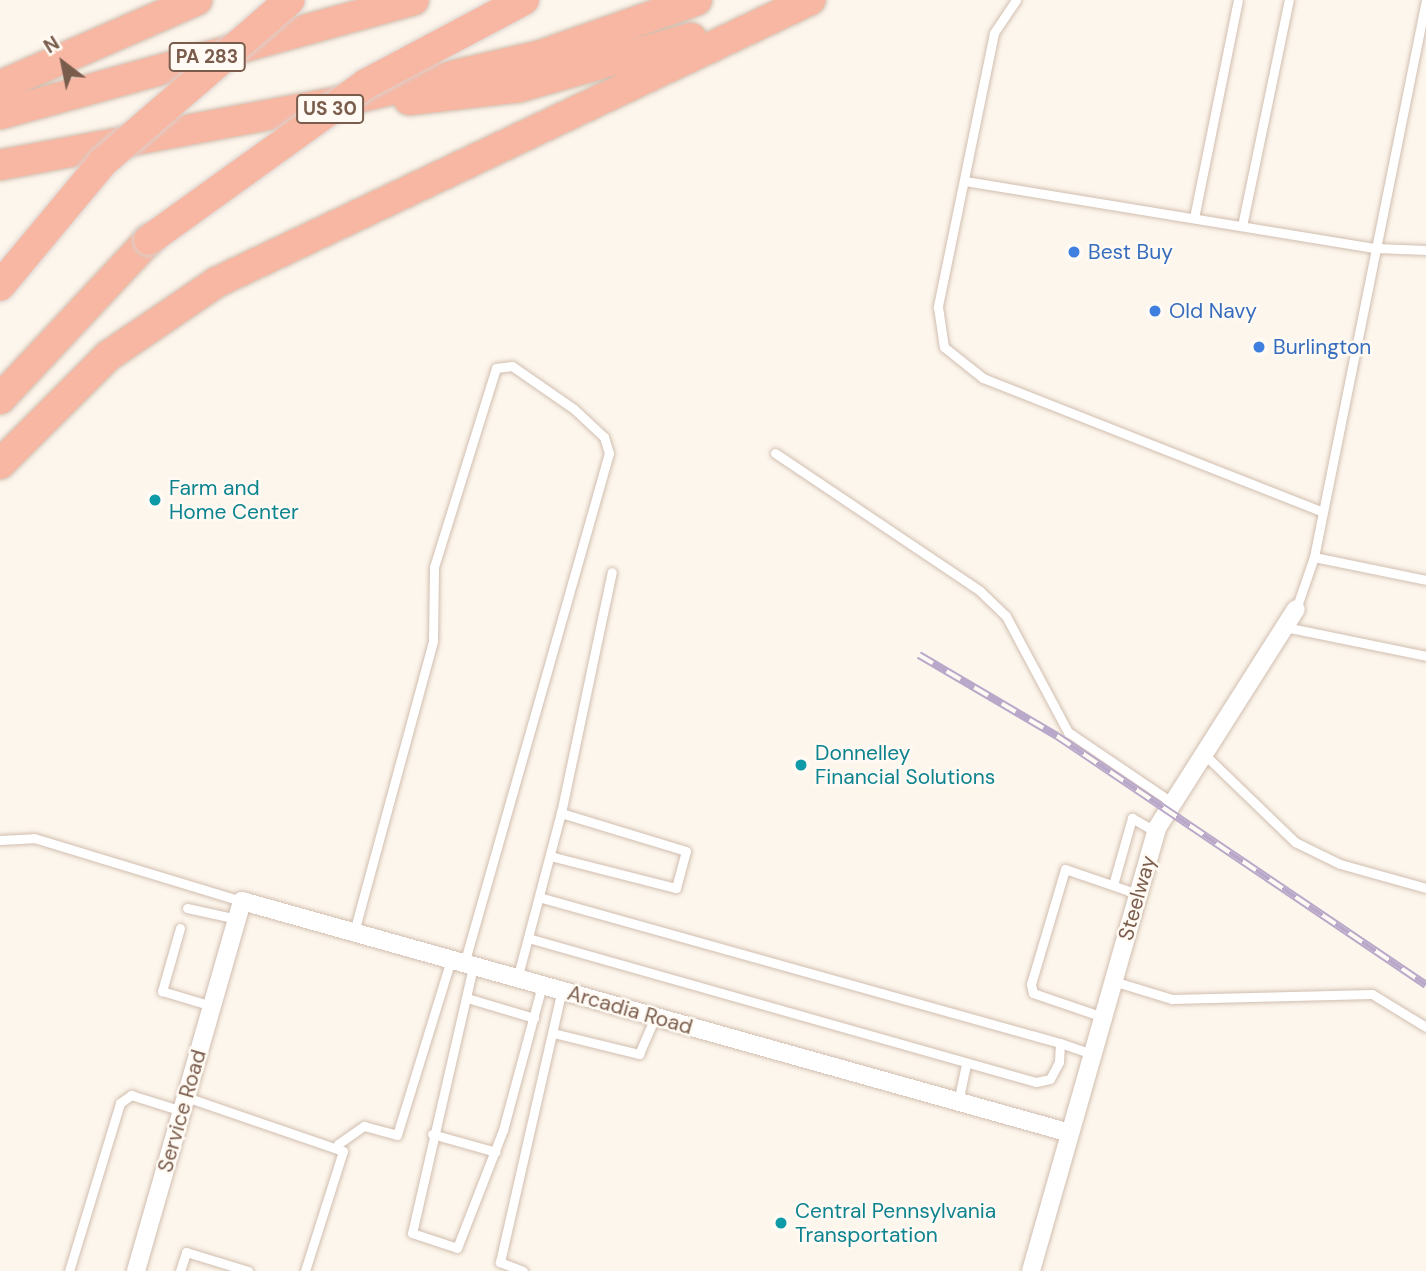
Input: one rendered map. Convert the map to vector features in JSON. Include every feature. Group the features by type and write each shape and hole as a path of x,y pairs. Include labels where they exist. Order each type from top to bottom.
{"highway":[{"path":"0,86 197,0"},
{"path":"0,286 103,162 290,0"},
{"name":"PA 283","path":"0,114 414,0"},
{"name":"US 30","path":"0,399 149,240 366,84 524,0"},
{"path":"0,165 352,99 542,55 697,0"},
{"path":"352,99 436,100 519,87 809,0"},
{"path":"0,464 108,356 217,282 809,0"}],"street":[{"name":"Steelway","path":"1031,1271 1156,832 1296,609"},
{"path":"237,919 242,901"},
{"name":"Arcadia Road","path":"242,901 958,1104 1070,1133"},
{"name":"Service Road","path":"140,1270 237,919"}],"lane":[{"path":"1016,0 995,33 938,307 938,330 958,364 1323,512"},
{"path":"1194,218 1238,0"},
{"path":"1242,226 1289,0"},
{"name":"Steelway","path":"1296,609 1314,557 1426,0"},
{"path":"965,181 1376,248 1426,250"},
{"path":"338,1144 364,1126 397,1135 463,964 609,453 604,437 574,410 512,366 496,368 434,567 433,641 354,932"},
{"path":"775,453 980,591 1006,616 1068,732 1173,803"},
{"path":"1314,557 1426,580"},
{"path":"517,979 561,813 612,572"},
{"path":"1285,627 1426,656"},
{"path":"1204,754 1295,842 1340,864 1426,888"},
{"path":"550,856 676,888 687,851 561,813"},
{"path":"1113,885 1132,818 1156,832"},
{"path":"0,840 34,838 242,901"},
{"path":"1103,1017 1033,993 1031,984 1065,869 1138,894"},
{"path":"539,897 1092,1054"},
{"path":"187,908 237,919"},
{"path":"180,928 162,991 212,1006"},
{"path":"528,938 1036,1082 1050,1079 1060,1043"},
{"path":"463,964 467,998 432,1134 412,1233 457,1248 496,1152 542,985"},
{"path":"1113,981 1172,999 1372,994 1426,1027"},
{"path":"523,1271 500,1262 562,990"},
{"path":"467,998 534,1018"},
{"path":"553,1033 639,1054 655,1017"},
{"path":"958,1104 966,1064"},
{"path":"69,1271 121,1103 131,1095 184,1104 338,1144 344,1151 305,1271"},
{"path":"432,1134 496,1152"},
{"path":"180,1271 186,1252 248,1271"}],"railway":[{"path":"919,655 1057,736 1426,985"}],"place":[{"name":"Best Buy","path":"1074,252"},
{"name":"Old Navy","path":"1155,311"},
{"name":"Burlington","path":"1259,347"},
{"name":"Farm and Home Center","path":"155,500"},
{"name":"Donnelley Financial Solutions","path":"801,765"},
{"name":"Central Pennsylvania Transportation","path":"781,1223"}]}
